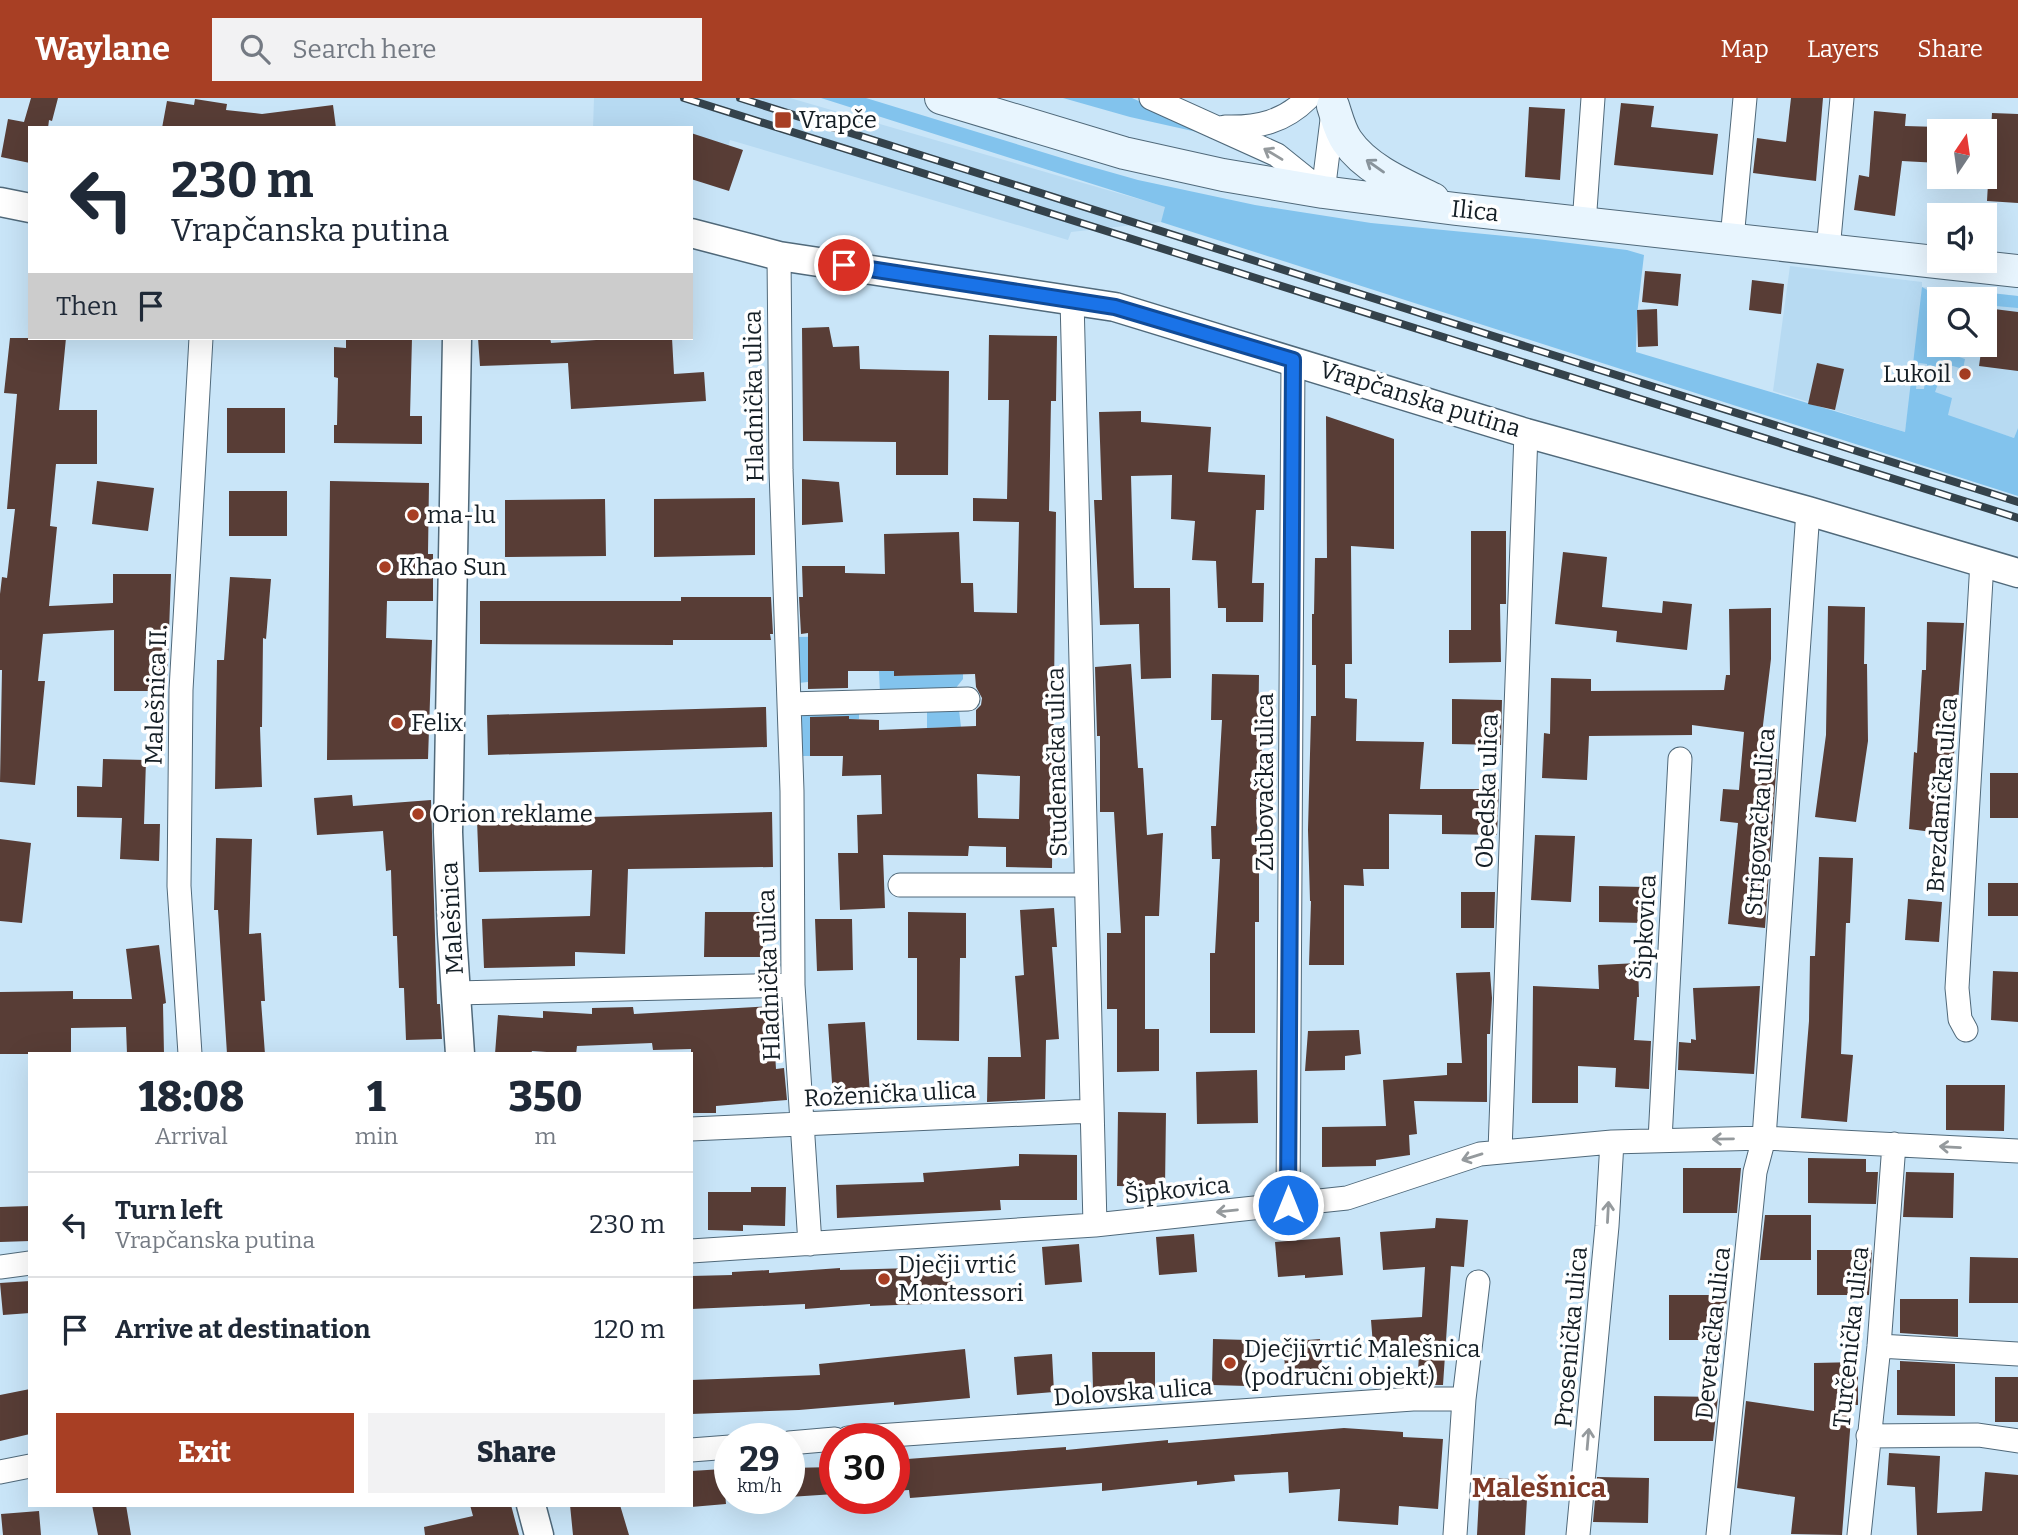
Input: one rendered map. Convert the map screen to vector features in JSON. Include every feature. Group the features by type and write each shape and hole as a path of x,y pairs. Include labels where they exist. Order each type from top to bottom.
{"main road":[{"name":"Ilica","path":"941,98 1124,153 1223,175 1322,192 2018,271"},
{"path":"1325,101 1347,141 1362,157 1415,191 1457,209"}],"street":[{"path":"1151,98 1277,155 1322,192"},
{"path":"1584,223 1593,98"},
{"path":"1732,239 1745,98"},
{"path":"1828,250 1842,98"},
{"path":"1217,127 1248,127 1274,122 1325,101 1322,192"},
{"path":"0,201 28,208"},
{"name":"Vrapčanska putina","path":"693,234 779,256 1115,307 1526,433 1808,510 2018,573"},
{"name":"Hladnička ulica","path":"779,256 781,470 789,704 793,985 810,1244"},
{"name":"Studenačka ulica","path":"1072,299 1095,1225"},
{"name":"Malešnica II.","path":"190,1052 179,886 181,717 201,340"},
{"name":"Malešnica","path":"457,340 448,832 460,1052"},
{"name":"Zubovačka ulica","path":"1288,1205 1293,360"},
{"name":"Obedska ulica","path":"1500,1151 1526,433"},
{"name":"Strigovačka ulica","path":"1764,1138 1808,510"},
{"name":"Brezdanička ulica","path":"1966,1030 1960,1019 1956,988 1982,562"},
{"path":"789,704 968,699"},
{"name":"Šipkovica","path":"1660,1140 1680,759"},
{"path":"900,885 1086,884"},
{"name":"Malešnica","path":"455,993 793,985"},
{"name":"Roženička ulica","path":"693,1129 1092,1111"},
{"name":"Šipkovica","path":"693,1251 1095,1225 1348,1198 1480,1154 1612,1142 1764,1138 2018,1151"},
{"name":"Devetačka ulica","path":"1718,1535 1755,1172 1764,1138"},
{"name":"Prosenička ulica","path":"1579,1533 1612,1142"},
{"name":"Turčenička ulica","path":"1859,1535 1879,1346 1894,1144"},
{"path":"0,1267 28,1263"},
{"path":"1455,1535 1464,1399 1478,1282"},
{"path":"1879,1346 2018,1354"},
{"name":"Dolovska ulica","path":"910,1434 1399,1400 1464,1399"},
{"path":"1868,1436 1979,1435 2018,1441"},
{"path":"693,1450 714,1448"},
{"path":"0,1472 28,1466"},
{"path":"532,1507 539,1535"}],"shaded area":[{"path":"594,98 790,98 1166,207 1161,222 1071,232 1068,240 730,140 717,184 693,176 693,126 593,126"},
{"path":"821,98 866,98 1138,180 1255,205 1371,223 1537,239 1627,250 1644,255 1636,352 1905,432 1922,287 1927,291 1927,357 1965,359 1963,369 1946,364 1927,367 1927,364 1919,363 1916,389 1924,389 1926,371 1943,370 1935,392 1952,398 1948,415 2014,438 2018,428 2018,496 1161,222 1165,207"},
{"path":"1063,98 1132,98 1215,136 1130,117"},
{"path":"1790,266 1922,282 1922,287 1927,287 1927,357 1997,357 1997,294 2018,296 2018,428 2014,438 1909,403 1905,432 1773,391"},
{"path":"1997,294 2018,296 2018,308 1997,306"},
{"path":"862,636 808,682 798,683 797,637"},
{"path":"894,644 894,676 963,674 963,679 955,689 880,693 879,671"},
{"path":"798,707 859,707 859,719 810,719 810,756 800,756"},
{"path":"927,710 959,710 961,727 927,728"}],"building":[{"path":"31,98 58,98 48,126 28,126 28,163 1,157 8,119 24,122"},
{"path":"1791,98 1823,98 1816,181 1753,173 1757,138 1786,142"},
{"path":"195,99 227,104 226,110 262,114 333,105 336,126 162,126 167,101 194,105"},
{"path":"1621,103 1654,106 1651,127 1718,134 1713,175 1614,165"},
{"path":"1529,107 1565,109 1560,180 1525,177"},
{"path":"1874,111 1906,114 1905,126 1927,127 1927,162 1902,161 1895,216 1854,210 1859,175 1869,177"},
{"path":"1992,113 2018,114 2018,203 1987,201 1988,189 1997,189 1997,119 1992,119"},
{"path":"693,134 743,150 729,191 693,180"},
{"path":"1645,271 1681,274 1678,306 1642,302"},
{"path":"1752,280 1784,284 1781,314 1749,310"},
{"path":"1657,309 1658,346 1638,347 1637,310"},
{"path":"1997,309 2018,312 2018,371 1979,366 1980,357 1997,357"},
{"path":"829,327 833,347 859,346 860,369 949,371 948,475 896,475 896,442 803,441 802,328"},
{"path":"989,335 1057,336 1056,401 1051,401 1049,511 1056,512 1052,868 1006,867 1006,847 969,846 968,856 883,855 885,908 840,910 838,853 858,853 857,815 882,814 881,775 842,776 843,756 810,756 810,717 849,716 849,719 879,720 879,730 976,726 976,710 981,705 982,698 976,687 975,674 894,676 894,671 848,671 848,688 808,689 808,633 801,634 799,597 803,597 802,566 845,566 845,573 885,574 884,534 959,532 961,583 973,583 974,612 1017,613 1019,522 973,521 973,498 1007,499 1009,400 988,400","holes":["977,774 1020,776 1019,819 978,818"]},
{"path":"10,338 66,340 59,410 97,410 97,464 56,464 50,526 57,527 49,606 113,603 113,574 171,574 167,691 114,691 114,630 43,634 38,681 45,681 35,785 0,782 0,594 2,577 7,578 15,509 7,509 17,394 4,393"},
{"path":"346,340 412,340 410,416 422,416 422,444 334,443 338,378 334,377 334,347 346,348"},
{"path":"478,340 550,340 551,343 672,340 674,374 704,372 706,401 571,409 568,363 480,366"},
{"path":"1817,363 1844,369 1835,410 1808,404"},
{"path":"227,408 285,408 285,453 227,453"},
{"path":"1141,411 1141,422 1211,427 1208,472 1265,475 1264,510 1256,510 1252,583 1264,583 1263,622 1226,622 1226,608 1218,608 1216,561 1192,560 1195,521 1171,519 1172,475 1131,476 1134,588 1170,588 1171,678 1141,679 1139,624 1100,625 1094,500 1102,500 1099,412"},
{"path":"1326,416 1394,439 1394,549 1351,546 1352,664 1345,664 1345,698 1357,699 1356,741 1424,742 1420,789 1499,789 1497,835 1442,834 1442,815 1389,814 1389,869 1363,869 1364,886 1344,885 1344,965 1309,965 1311,716 1316,716 1312,614 1315,558 1327,558"},
{"path":"802,479 839,482 843,522 802,525"},
{"path":"97,481 154,488 148,531 92,524"},
{"path":"330,481 429,483 428,554 433,554 433,601 387,601 386,638 432,640 428,759 327,760"},
{"path":"229,491 287,491 287,536 229,536"},
{"path":"755,498 755,555 654,557 654,499"},
{"path":"605,499 606,556 505,557 505,500"},
{"path":"1471,531 1506,531 1506,604 1500,604 1501,662 1449,663 1449,630 1471,630"},
{"path":"1563,552 1607,557 1602,607 1662,613 1663,601 1692,604 1687,650 1616,642 1617,631 1555,624"},
{"path":"230,577 271,579 266,639 263,638 260,727 262,787 215,789 217,660 224,660"},
{"path":"681,597 771,597 771,640 673,640 673,645 480,644 480,601 681,601"},
{"path":"1828,606 1865,607 1864,664 1867,664 1868,741 1856,822 1815,817 1826,735"},
{"path":"1771,608 1771,659 1759,758 1777,759 1765,928 1728,924 1738,823 1720,821 1723,789 1739,790 1744,732 1692,725 1692,735 1589,736 1587,780 1542,778 1544,733 1550,734 1551,678 1591,679 1591,691 1724,690 1726,675 1730,675 1729,609"},
{"path":"1927,622 1964,623 1948,834 1909,829 1922,670 1926,670"},
{"path":"1131,664 1138,768 1143,768 1147,835 1163,833 1159,916 1145,916 1145,1029 1159,1029 1159,1071 1117,1072 1117,1009 1107,1009 1107,933 1121,933 1114,812 1100,812 1100,736 1097,736 1095,667"},
{"path":"1212,674 1259,675 1258,748 1262,748 1260,799 1256,799 1259,922 1255,922 1255,1033 1210,1033 1210,953 1215,953 1220,859 1212,859 1211,826 1216,826 1222,720 1211,720"},
{"path":"1452,699 1502,700 1501,745 1452,744"},
{"path":"766,707 767,747 488,755 487,715"},
{"path":"103,759 146,760 144,824 160,824 159,861 120,859 122,818 77,817 77,786 102,787"},
{"path":"1990,773 2018,773 2018,818 1990,818"},
{"path":"352,795 353,806 431,800 437,1004 440,1004 442,1039 406,1040 404,988 399,988 397,936 393,936 391,870 386,871 383,831 317,835 314,798"},
{"path":"772,812 773,867 628,869 625,954 575,952 575,966 484,968 482,919 590,916 592,870 479,872 477,820"},
{"path":"1535,835 1575,836 1571,902 1531,900"},
{"path":"216,838 252,839 249,934 261,933 265,1001 261,1001 265,1052 227,1052 218,910 214,910"},
{"path":"0,839 31,843 22,923 0,921"},
{"path":"1819,857 1853,858 1850,923 1846,923 1841,1054 1853,1055 1847,1122 1801,1118 1809,1021 1810,956 1815,956"},
{"path":"1988,883 2018,883 2018,916 1988,916"},
{"path":"1599,886 1644,887 1644,923 1599,922"},
{"path":"1461,892 1495,892 1494,928 1461,928"},
{"path":"1908,899 1942,902 1939,942 1905,940"},
{"path":"1054,908 1057,947 1052,947 1059,1039 1046,1040 1045,1099 987,1102 988,1057 1021,1057 1015,976 1024,975 1020,910"},
{"path":"705,912 763,912 763,957 704,957"},
{"path":"908,912 966,913 966,958 960,958 959,1041 917,1040 917,958 908,958"},
{"path":"815,919 852,919 853,970 817,971"},
{"path":"159,945 166,1003 163,1004 164,1052 127,1052 126,1027 71,1028 71,1052 0,1054 0,992 73,991 73,999 132,999 126,949"},
{"path":"1638,963 1639,997 1634,1040 1651,1041 1649,1089 1615,1087 1616,1068 1578,1066 1578,1103 1532,1103 1533,986 1599,989 1598,965"},
{"path":"1993,971 2018,972 2018,1022 1991,1020"},
{"path":"1490,972 1492,998 1490,1034 1487,1034 1487,1102 1414,1101 1417,1134 1409,1135 1410,1155 1376,1160 1376,1166 1322,1167 1322,1127 1386,1126 1383,1080 1447,1075 1447,1063 1462,1063 1456,973"},
{"path":"1760,986 1754,1074 1678,1070 1679,1042 1691,1043 1691,1039 1696,1040 1693,988"},
{"path":"772,1006 776,1069 784,1068 787,1100 716,1106 716,1113 693,1113 691,1049 653,1050 652,1043 577,1046 576,1052 495,1052 498,1015 543,1018 543,1011 592,1014 592,1008 633,1007 634,1014"},
{"path":"865,1022 870,1094 833,1097 828,1024"},
{"path":"1359,1030 1361,1054 1345,1056 1345,1070 1305,1071 1308,1031"},
{"path":"1257,1070 1258,1123 1197,1124 1196,1072"},
{"path":"1946,1085 2005,1085 2004,1131 1946,1130"},
{"path":"1118,1112 1166,1113 1165,1187 1117,1186"},
{"path":"1019,1154 1077,1155 1077,1200 1000,1200 1001,1210 837,1218 836,1185 924,1182 923,1173 1019,1166"},
{"path":"1808,1158 1866,1159 1866,1172 1878,1172 1876,1204 1808,1203"},
{"path":"1683,1168 1741,1168 1737,1213 1683,1213"},
{"path":"1906,1172 1954,1173 1953,1218 1903,1217"},
{"path":"751,1187 786,1187 785,1226 743,1225 743,1231 708,1230 708,1192 751,1192"},
{"path":"28,1206 28,1241 0,1242 0,1207"},
{"path":"1765,1215 1811,1215 1811,1260 1760,1260"},
{"path":"1436,1218 1468,1220 1464,1267 1451,1266 1443,1385 1417,1385 1419,1355 1374,1358 1371,1320 1422,1317 1425,1267 1383,1270 1380,1232 1435,1228"},
{"path":"1194,1234 1197,1272 1159,1275 1156,1237"},
{"path":"1340,1237 1343,1275 1278,1277 1275,1242"},
{"path":"1079,1244 1082,1282 1045,1285 1042,1247"},
{"path":"1817,1250 1872,1250 1869,1295 1817,1295"},
{"path":"1970,1257 2018,1258 2018,1303 1969,1303"},
{"path":"950,1267 951,1303 870,1304 805,1309 805,1304 693,1309 693,1276 769,1270 769,1273"},
{"path":"28,1281 28,1313 3,1315 0,1283"},
{"path":"1669,1295 1727,1295 1724,1340 1669,1340"},
{"path":"1900,1299 1958,1299 1958,1337 1900,1333"},
{"path":"1213,1339 1247,1340 1247,1386 1212,1385"},
{"path":"1320,1339 1323,1378 1286,1380 1283,1342"},
{"path":"965,1349 970,1398 894,1405 894,1402 799,1410 693,1414 693,1380 820,1375 819,1364"},
{"path":"1092,1352 1155,1352 1155,1388 1093,1389"},
{"path":"1052,1354 1054,1392 1017,1395 1014,1357"},
{"path":"1900,1361 1955,1364 1955,1416 1897,1415 1897,1370 1900,1370"},
{"path":"1858,1362 1858,1405 1852,1405 1842,1535 1791,1534 1795,1497 1737,1488 1746,1401 1814,1411 1814,1363"},
{"path":"1995,1377 2018,1377 2018,1422 1995,1422"},
{"path":"28,1389 28,1434 0,1441 0,1395"},
{"path":"1654,1396 1718,1397 1713,1441 1654,1441"},
{"path":"1344,1428 1403,1432 1403,1437 1443,1439 1438,1509 1399,1506 1398,1525 1338,1521 1340,1489 1289,1493 1288,1472 1234,1475 1235,1481 1197,1485 1197,1481 1102,1491 1102,1483 910,1498 910,1459 1066,1447 1066,1450 1168,1440 1168,1443"},
{"path":"1889,1453 1940,1456 1937,1513 1982,1511 1985,1472 2018,1475 2018,1535 1917,1535 1915,1487 1887,1485"},
{"path":"819,1467 819,1495 805,1496 805,1468"},
{"path":"714,1470 714,1505 693,1507 693,1471"},
{"path":"1480,1477 1528,1480 1525,1535 1477,1535"},
{"path":"1597,1477 1649,1478 1648,1523 1593,1522"},
{"path":"92,1507 126,1507 131,1535 98,1535"},
{"path":"471,1507 512,1507 519,1535 425,1535 424,1527 473,1516"},
{"path":"570,1507 621,1507 629,1535 573,1535"},
{"path":"39,1511 41,1535 3,1535 1,1514"}],"railway":[{"path":"684,98 2018,518"},
{"path":"740,98 2018,502"}],"place":[{"name":"Vrapče","path":"783,120"},
{"name":"Lukoil","path":"1965,374"},
{"name":"ma-lu","path":"413,515"},
{"name":"Khao Sun","path":"385,567"},
{"name":"Felix","path":"397,723"},
{"name":"Orion reklame","path":"418,814"},
{"name":"Dječji vrtić Montessori","path":"884,1279"},
{"name":"Dječji vrtić Malešnica (područni objekt)","path":"1230,1363"}],"district":[{"name":"Malešnica","path":"1539,1487"}],"route":[{"path":"844,265 1115,307 1293,360 1288,1205"}]}
